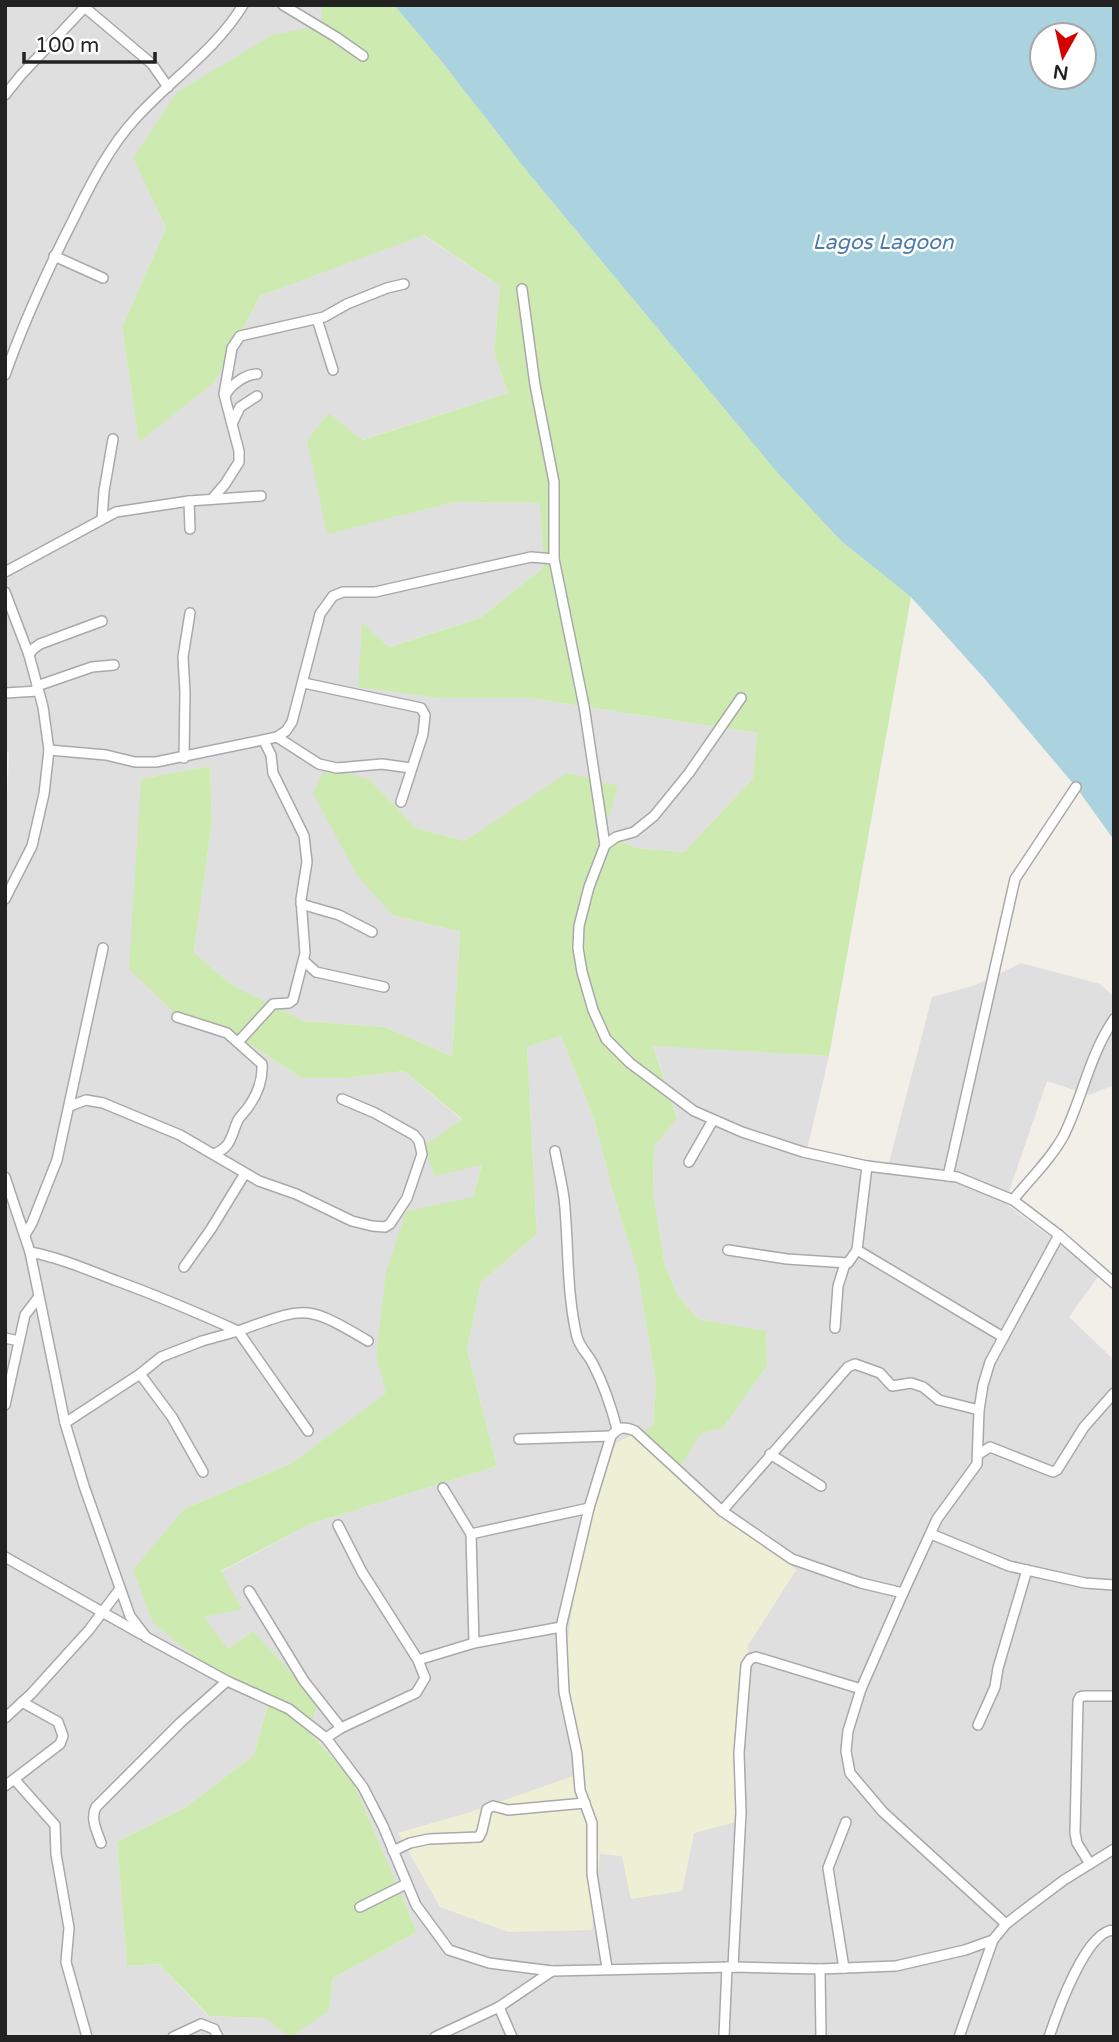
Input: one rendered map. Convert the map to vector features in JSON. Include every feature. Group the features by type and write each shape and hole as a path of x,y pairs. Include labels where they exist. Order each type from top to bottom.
{"street":[{"path":"5,375 54,256 104,161 135,118 213,43 243,5"},
{"path":"284,5 363,56"},
{"path":"5,95 83,6 152,64 169,86"},
{"path":"54,256 103,278"},
{"path":"212,499 239,462 225,398 232,348 240,336 317,319 387,288 404,285"},
{"path":"522,289 535,386 554,482 554,559 584,706 605,845 589,887 579,926 578,948 582,972 598,1025 606,1039 629,1063 694,1111 742,1132 803,1152 867,1166 957,1177 1013,1200 1059,1235 1114,1283"},
{"path":"317,319 333,370"},
{"path":"225,398 227,391 250,374 257,374"},
{"path":"232,424 240,407 257,396"},
{"path":"102,519 113,439"},
{"path":"5,572 116,513 189,501 261,496"},
{"path":"189,501 190,529"},
{"path":"49,750 106,755 135,762 156,762 277,737 286,731 292,722 320,614 333,596 343,592 375,592 531,557 554,559"},
{"path":"5,592 38,688 49,750 44,794 32,846 5,899"},
{"path":"184,758 183,656 190,613"},
{"path":"29,656 40,644 102,621"},
{"path":"5,693 38,688 92,667 114,664"},
{"path":"304,683 421,708 425,725 401,802"},
{"path":"605,845 616,837 634,832 654,816 689,773 741,698"},
{"path":"277,737 313,762 337,768 382,764 411,768"},
{"path":"239,1041 259,1022 272,1004 289,1003 293,1000 304,961 305,939 301,904 307,862 304,836 273,773 271,755 264,741"},
{"path":"948,1176 1015,879 1076,787"},
{"path":"301,904 339,915 372,932"},
{"path":"25,1235 35,1217 57,1160 103,948"},
{"path":"304,961 316,972 384,987"},
{"path":"177,1017 221,1030 239,1041 262,1064 261,1084 239,1119 234,1135 226,1148 213,1154"},
{"path":"1013,1200 1063,1137 1086,1074 1103,1035 1114,1019"},
{"path":"70,1106 86,1100 103,1102 170,1131 237,1167 244,1175 296,1194 352,1221 378,1227 390,1224 407,1198 422,1154 419,1142 414,1135 375,1113 342,1099"},
{"path":"690,1162 713,1120"},
{"path":"555,1151 564,1196 568,1280 577,1336 580,1347 592,1361 601,1381 614,1433 589,1508 561,1628 564,1692 577,1753 580,1790 593,1823 592,1874 607,1968"},
{"path":"835,1328 838,1286 845,1264 857,1250 867,1166"},
{"path":"184,1267 244,1175"},
{"path":"5,1177 30,1252 65,1423 84,1486 119,1590 130,1616 146,1637"},
{"path":"1006,1924 883,1812 850,1773 846,1751 848,1731 861,1689 903,1593 937,1519 977,1464 983,1385 1003,1337 1059,1235"},
{"path":"728,1250 845,1264"},
{"path":"857,1250 1003,1337"},
{"path":"30,1252 78,1265 238,1331 308,1431"},
{"path":"5,1405 26,1312 38,1298"},
{"path":"65,1423 140,1374 161,1357 293,1311 304,1311 333,1320 368,1340"},
{"path":"5,1338 19,1341"},
{"path":"722,1511 848,1367 855,1364 880,1373 892,1385 911,1383 923,1387 939,1400 979,1410"},
{"path":"140,1374 172,1417 203,1472"},
{"path":"979,1454 985,1449 996,1448 1053,1472 1057,1470 1084,1427 1114,1393"},
{"path":"519,1439 614,1433 625,1427 635,1431 722,1511 792,1559 861,1583 903,1593"},
{"path":"770,1454 821,1486"},
{"path":"443,1488 471,1534 474,1643"},
{"path":"471,1534 589,1508"},
{"path":"326,1738 341,1728 416,1693 425,1678 418,1660 362,1572 338,1525"},
{"path":"931,1534 1009,1566 1085,1583 1114,1585"},
{"path":"5,1557 227,1681 289,1709 326,1738 363,1787 406,1884 422,1914 449,1950 489,1963 552,1971 730,1967 821,1969 896,1966 965,1950 993,1940"},
{"path":"978,1725 995,1687 998,1668 1027,1570"},
{"path":"5,1718 89,1630 119,1590"},
{"path":"249,1591 304,1681 341,1728"},
{"path":"418,1660 474,1643 561,1628"},
{"path":"724,2037 741,1812 740,1716 746,1665 750,1659 756,1657 861,1689"},
{"path":"101,1843 93,1821 96,1807 180,1723 227,1681"},
{"path":"1090,1864 1077,1843 1075,1833 1078,1701 1083,1696 1114,1696"},
{"path":"5,1786 60,1744 63,1736 58,1722 22,1702"},
{"path":"15,1780 55,1825 55,1846 69,1928 66,1962 87,2037"},
{"path":"393,1851 410,1843 429,1839 479,1837 486,1809 493,1806 508,1810 585,1803"},
{"path":"844,1968 828,1868 846,1822"},
{"path":"959,2037 993,1940 1006,1924 1064,1880 1114,1849"},
{"path":"360,1907 406,1884"},
{"path":"1049,2037 1063,1995 1083,1959 1100,1934 1109,1929 1114,1930"},
{"path":"821,1969 821,2037"},
{"path":"435,2037 499,2007 552,1971"},
{"path":"499,2007 512,2037"},
{"path":"173,2037 201,2024 214,2029 218,2037"}],"shaded area":[{"path":"5,5 322,5 322,25 133,157 166,228 122,327 139,441 215,382 260,296 423,235 500,286 494,352 508,393 361,440 329,413 327,533 455,502 541,503 544,567 480,618 388,647 363,624 440,698 528,698 757,733 753,778 684,852 637,848 604,833 567,774 465,841 416,828 370,780 392,915 460,932 452,1056 385,1027 303,1021 229,983 194,952 212,822 210,766 141,779 175,1013 251,1045 302,1078 347,1078 404,1071 462,1120 482,1165 473,1197 376,1355 387,1393 292,1463 184,1509 185,1649 267,1706 254,1755 186,1807 117,1842 127,1966 159,1964 208,2016 265,2018 329,2011 333,1978 417,1932 353,1781 309,1730 253,1631 228,1649 203,1617 221,1572 308,1525 497,1466 467,1349 481,1282 537,1234 527,1047 561,1036 594,1119 613,1193 637,1268 656,1383 653,1426 580,1775 468,1813 398,1833 622,1856 682,1891 694,1833 736,1821 748,1645 796,1570 678,1470 701,1432 723,1428 767,1366 766,1332 698,1319 678,1296 665,1266 653,1192 654,1147 677,1117 653,1045 829,1056 806,1154 887,1170 932,997 976,985 1021,963 1100,984 1114,997 1114,1085 1089,1095 1047,1081 1005,1203 1100,1274 1069,1317 1114,1360 1114,2037 5,2037 5,838 9,753 5,752"}],"green space":[{"path":"322,5 394,5 530,175 776,471 840,540 911,597 829,1056 653,1046 677,1118 654,1147 653,1192 665,1266 678,1296 698,1319 766,1331 767,1366 723,1428 701,1433 678,1470 636,1433 653,1426 656,1383 637,1269 613,1193 594,1119 561,1036 527,1047 537,1234 481,1282 467,1349 497,1466 308,1525 221,1571 242,1609 204,1617 228,1649 253,1631 318,1702 309,1731 353,1781 417,1932 333,1978 329,2011 290,2037 265,2018 209,2016 159,1964 127,1966 117,1842 186,1807 254,1755 267,1707 153,1623 133,1570 184,1509 292,1463 386,1393 376,1356 386,1272 406,1211 473,1197 482,1165 435,1176 424,1146 462,1119 404,1071 347,1078 302,1078 251,1045 175,1013 129,969 141,779 210,766 212,822 194,952 229,983 303,1021 385,1027 452,1056 460,932 392,915 356,874 313,793 326,767 370,780 416,828 465,841 567,773 618,786 604,834 637,848 684,852 753,778 757,733 528,698 439,698 358,687 362,623 389,647 480,618 544,567 540,503 455,502 327,534 307,440 329,413 362,440 508,393 494,352 500,286 424,235 260,296 215,382 139,442 122,327 166,228 133,158 177,92 273,35 322,25"},
{"path":"636,1433 796,1570 748,1645 736,1822 694,1833 682,1891 631,1899 622,1856 600,1853 592,1930 508,1932 440,1907 398,1833 468,1813 579,1774 562,1678 581,1549 616,1443"}],"water":[{"name":"Lagos Lagoon","path":"394,5 1114,5 1114,840 1076,787 911,597 840,540 776,471 530,175"}]}
